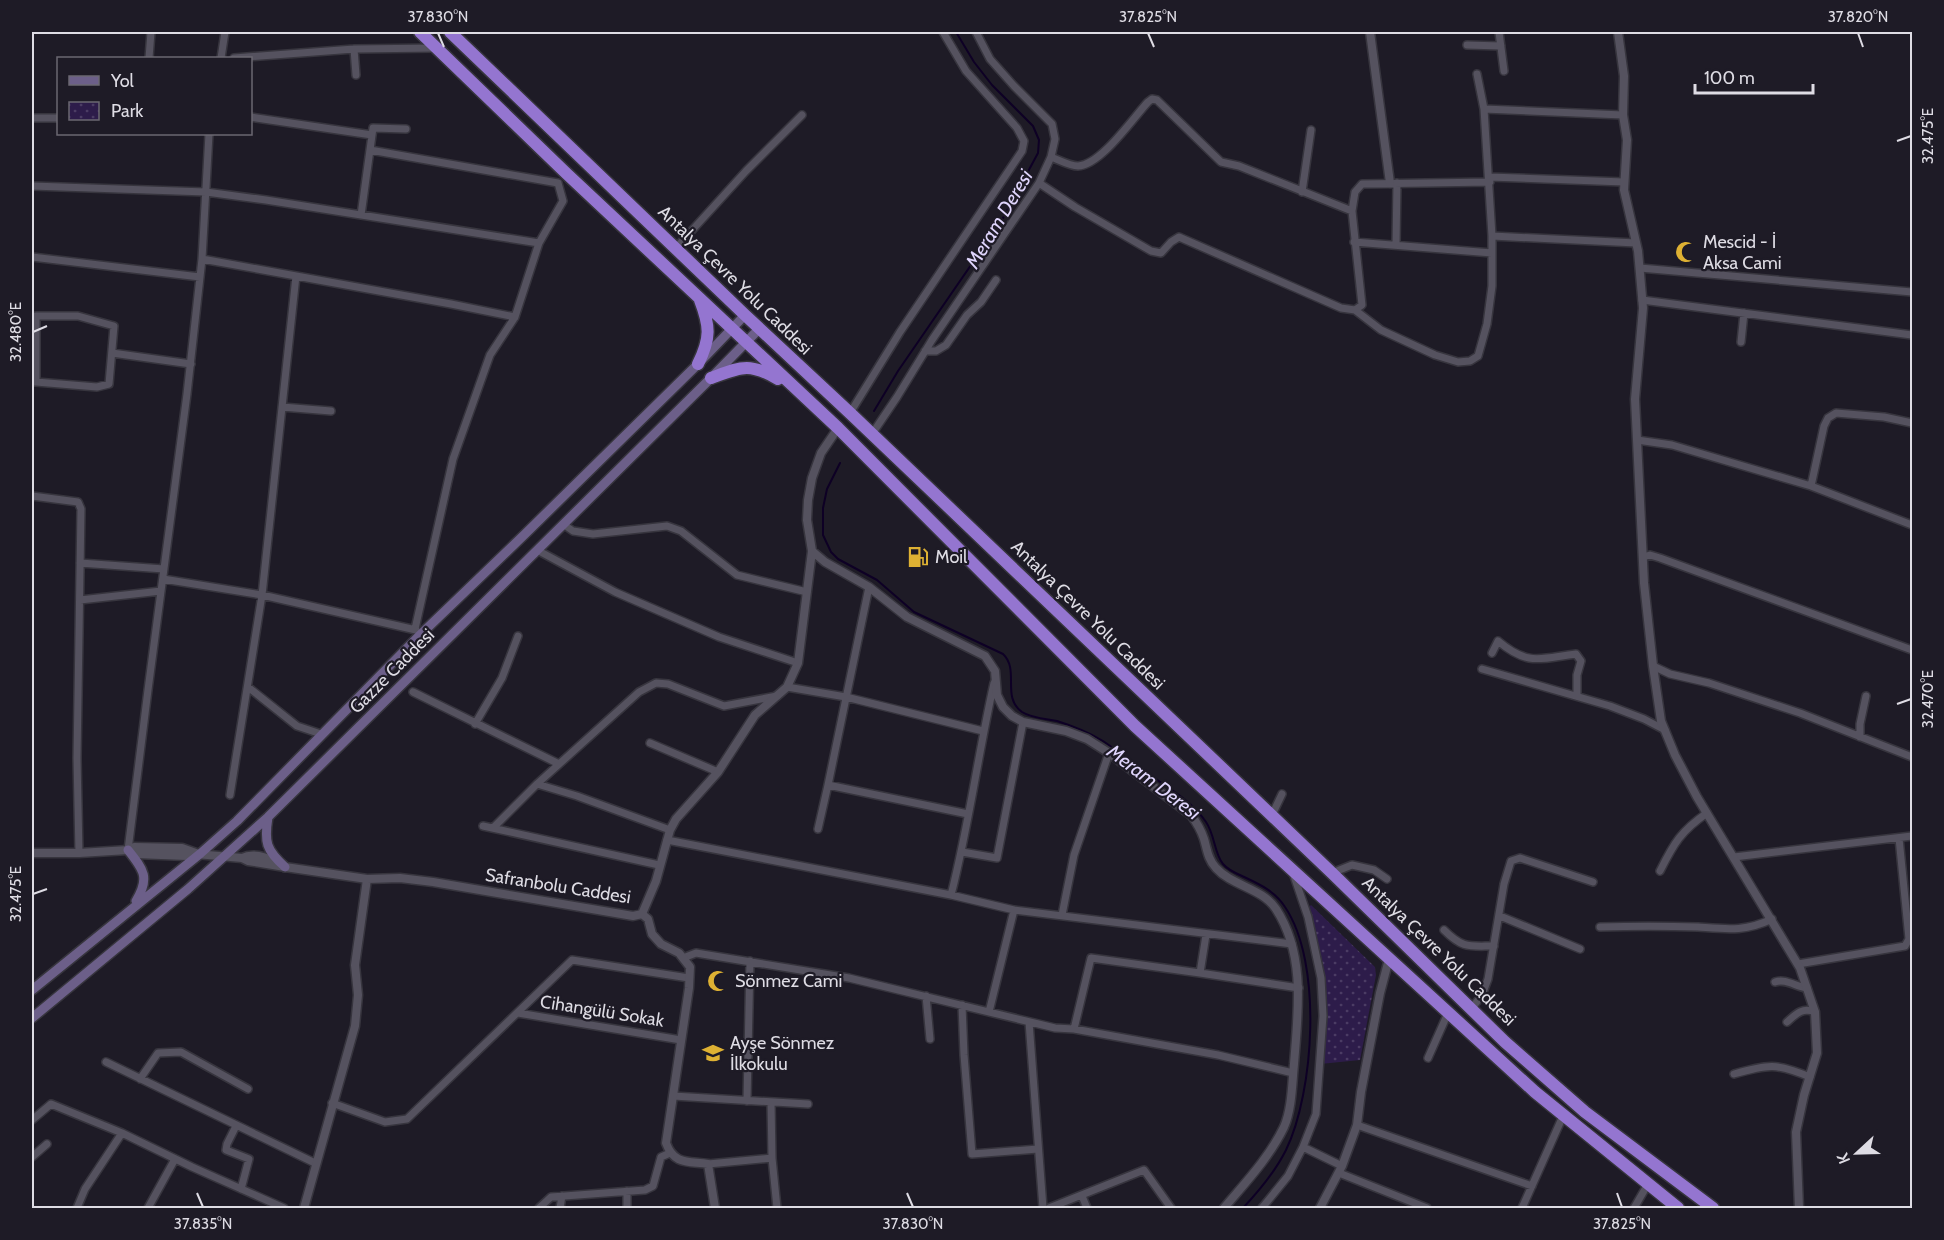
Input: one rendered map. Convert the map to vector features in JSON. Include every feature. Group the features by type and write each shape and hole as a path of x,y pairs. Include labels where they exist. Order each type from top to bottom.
{"highway":[{"name":"Antalya Çevre Yolu Caddesi","path":"420,32 567,174 838,428 1135,726 1534,1092 1678,1209"},
{"name":"Antalya Çevre Yolu Caddesi","path":"450,32 675,249 1272,815 1505,1041 1585,1112 1713,1209"},
{"path":"698,296 708,320 709,329 706,347 698,364"},
{"path":"711,378 745,367 771,375 794,387"}],"main road":[{"name":"Gazze Caddesi","path":"32,990 237,821 417,632 698,364 745,315"},
{"name":"Gazze Caddesi","path":"32,1018 188,889 268,817 759,329"},
{"path":"268,817 266,845 285,867"},
{"path":"128,850 140,864 145,878 143,889 131,908"}],"street":[{"path":"149,57 151,32"},
{"path":"221,57 225,32"},
{"path":"850,413 900,332 1022,151 1024,141 1017,129 966,71 943,32"},
{"path":"872,434 925,351 1039,183 1051,158 1055,139 1052,124 990,59 976,32"},
{"path":"1370,32 1394,183 1396,245"},
{"path":"1499,32 1504,71"},
{"path":"1618,32 1624,76 1623,115 1627,140 1624,190 1636,243 1642,300 1635,399 1642,557 1661,721 1675,755 1697,797 1798,964 1815,1012 1817,1053 1796,1132 1799,1209"},
{"path":"1467,45 1501,46"},
{"path":"247,57 354,49 437,48"},
{"path":"354,49 356,75"},
{"path":"1039,183 1151,251 1161,253 1179,237 1313,297 1341,308 1355,310 1381,330 1435,355 1458,363 1470,361 1478,356 1487,324 1492,253 1490,179 1484,110 1477,74"},
{"path":"1051,158 1077,166 1092,162 1109,147 1152,99 1157,100 1221,162 1239,166 1352,211"},
{"path":"1484,110 1623,115"},
{"path":"675,249 746,171 802,115"},
{"path":"252,117 372,135"},
{"path":"32,118 57,118"},
{"path":"362,215 374,128 406,129"},
{"path":"1302,192 1311,130"},
{"path":"128,850 191,364 202,258 209,135"},
{"path":"370,150 558,183"},
{"path":"558,183 567,174"},
{"path":"1355,310 1362,305 1352,211 1355,192 1362,184 1490,179 1624,182"},
{"path":"163,579 262,595 417,632 453,459 490,355 514,318 539,243 563,201 558,183"},
{"path":"32,186 206,192 539,243"},
{"path":"1492,236 1636,243"},
{"path":"1354,242 1492,253"},
{"path":"32,257 200,277"},
{"path":"202,258 452,304 514,318"},
{"path":"1640,268 1912,292"},
{"path":"230,795 262,595 296,276"},
{"path":"925,351 936,351 946,345 996,280"},
{"path":"1642,300 1912,335"},
{"path":"1741,342 1744,313"},
{"path":"36,316 78,316 114,326 112,353 109,384 97,387 34,382 36,316"},
{"path":"112,353 191,364"},
{"path":"282,407 331,411"},
{"path":"1812,486 1824,426 1828,418 1836,413 1884,417 1912,423"},
{"name":"Safranbolu Caddesi","path":"32,852 79,853 128,850 136,854 224,856 367,879 400,878 433,882 633,916 642,914 656,881 670,830 676,819 718,772 755,715 787,687 798,663 812,551 807,520 808,500 812,478 821,453 838,428"},
{"path":"1637,440 1672,445 1812,486 1912,525"},
{"path":"32,496 78,502 81,509 77,758 79,853"},
{"path":"563,524 573,531 593,534 667,526 681,531 737,575 807,592"},
{"path":"537,550 615,592 719,637 798,663"},
{"path":"812,551 825,562 868,587 907,617 985,656 995,671 962,852 951,896"},
{"path":"1642,557 1650,555 1660,558 1912,650"},
{"path":"80,563 164,569"},
{"path":"818,829 868,587"},
{"path":"80,600 161,591"},
{"path":"475,724 502,678 518,636"},
{"path":"1492,653 1498,641 1509,650 1537,660 1576,654 1581,661 1577,675 1577,696"},
{"path":"1653,666 1670,674 1709,682 1800,713 1912,757"},
{"path":"1482,669 1610,706 1665,730"},
{"path":"994,681 1003,707 1012,716 1023,722 1066,731 1087,740 1109,753 1191,815 1198,824 1207,854 1214,867 1259,894 1274,906 1285,926 1297,966 1299,988 1290,1104 1284,1126 1266,1158 1224,1209"},
{"path":"493,828 537,784 639,692 656,683 668,684 724,706 777,696"},
{"path":"248,687 297,726 321,734"},
{"path":"787,687 846,697 983,731"},
{"path":"413,692 559,764"},
{"path":"1860,737 1860,724 1866,696"},
{"path":"962,852 997,858 1023,722"},
{"path":"650,743 718,772"},
{"path":"1062,915 1074,855 1109,753"},
{"path":"537,784 670,830"},
{"path":"828,785 968,814"},
{"path":"1272,815 1282,794"},
{"path":"1660,871 1674,843 1687,827 1707,813"},
{"path":"483,826 660,864"},
{"path":"1734,857 1912,836"},
{"path":"1798,964 1905,946 1909,939 1899,837"},
{"path":"667,840 1014,910 1292,944"},
{"path":"1472,1008 1482,996 1485,987 1500,916 1504,884 1511,861 1520,858 1593,882"},
{"path":"1332,873 1352,865 1374,870 1387,879"},
{"path":"1262,1209 1288,1176 1316,1114 1323,1017 1321,978 1308,917 1292,870"},
{"path":"304,1209 355,1026 358,995 355,965 367,879"},
{"path":"989,1012 1014,910"},
{"path":"642,914 648,919 652,934 661,944 679,953 690,967 666,1143 670,1153 678,1160 708,1164 772,1158"},
{"path":"1500,916 1580,949"},
{"path":"1600,927 1728,929 1756,927 1772,920"},
{"path":"1444,930 1456,942 1465,946 1494,946"},
{"path":"1200,973 1206,935"},
{"path":"683,958 696,953 849,978 1055,1028 1074,1029 1218,1055 1293,1073"},
{"path":"1074,1029 1091,958 1299,988"},
{"path":"1320,1209 1340,1170 1357,1125 1360,1092 1389,958"},
{"path":"332,1103 385,1122 407,1119 572,960 689,978"},
{"path":"747,1101 750,961"},
{"path":"1775,982 1783,980 1797,987 1807,988"},
{"path":"926,996 930,1039"},
{"path":"962,1005 972,1154 1038,1149"},
{"path":"1787,1022 1800,1011 1809,1009 1815,1012"},
{"name":"Cihangülü Sokak","path":"518,1013 681,1040"},
{"path":"1428,1058 1448,1013"},
{"path":"1029,1022 1043,1209"},
{"path":"140,1079 158,1053 181,1052 248,1089"},
{"path":"106,1062 315,1163"},
{"path":"1734,1074 1758,1067 1780,1066 1810,1077"},
{"path":"673,1096 808,1104"},
{"path":"771,1102 772,1158 777,1209"},
{"path":"32,1120 51,1104 122,1132 284,1209"},
{"path":"1522,1209 1563,1116"},
{"path":"1357,1125 1532,1186"},
{"path":"236,1126 226,1150 249,1159 241,1189"},
{"path":"77,1209 85,1189 122,1132"},
{"path":"32,1157 46,1144"},
{"path":"1303,1147 1340,1170 1427,1209"},
{"path":"539,1209 551,1197 645,1190 653,1186 662,1157 670,1153"},
{"path":"148,1209 175,1159"},
{"path":"708,1164 715,1209"},
{"path":"1049,1209 1144,1170 1171,1209"},
{"path":"1634,1209 1648,1184"},
{"path":"627,1191 627,1209"},
{"path":"560,1209 562,1196"},
{"path":"1082,1196 1087,1209"}],"green space":[{"path":"1311,905 1375,967 1376,975 1360,1060 1320,1064 1324,1027 1318,951 1309,907"}],"waterway":[{"name":"Meram Deresi","path":"874,411 898,371 1002,220 1038,153 1039,140 1033,126 992,85 974,62 956,32"},
{"name":"Meram Deresi","path":"840,463 827,489 823,508 823,535 831,552 838,559 877,580 914,612 1003,654 1010,668 1013,699 1022,712 1063,723 1097,738 1179,795 1194,807 1206,822 1220,860 1225,866 1266,888 1285,907 1297,931 1305,960 1309,993 1308,1062 1296,1125 1286,1150 1266,1181 1243,1208"}],"place":[{"name":"Mescid - İ Aksa Cami","path":"1686,252"},
{"name":"Moil","path":"918,557"},
{"name":"Sönmez Cami","path":"718,981"},
{"name":"Ayşe Sönmez İlkokulu","path":"713,1053"}]}
